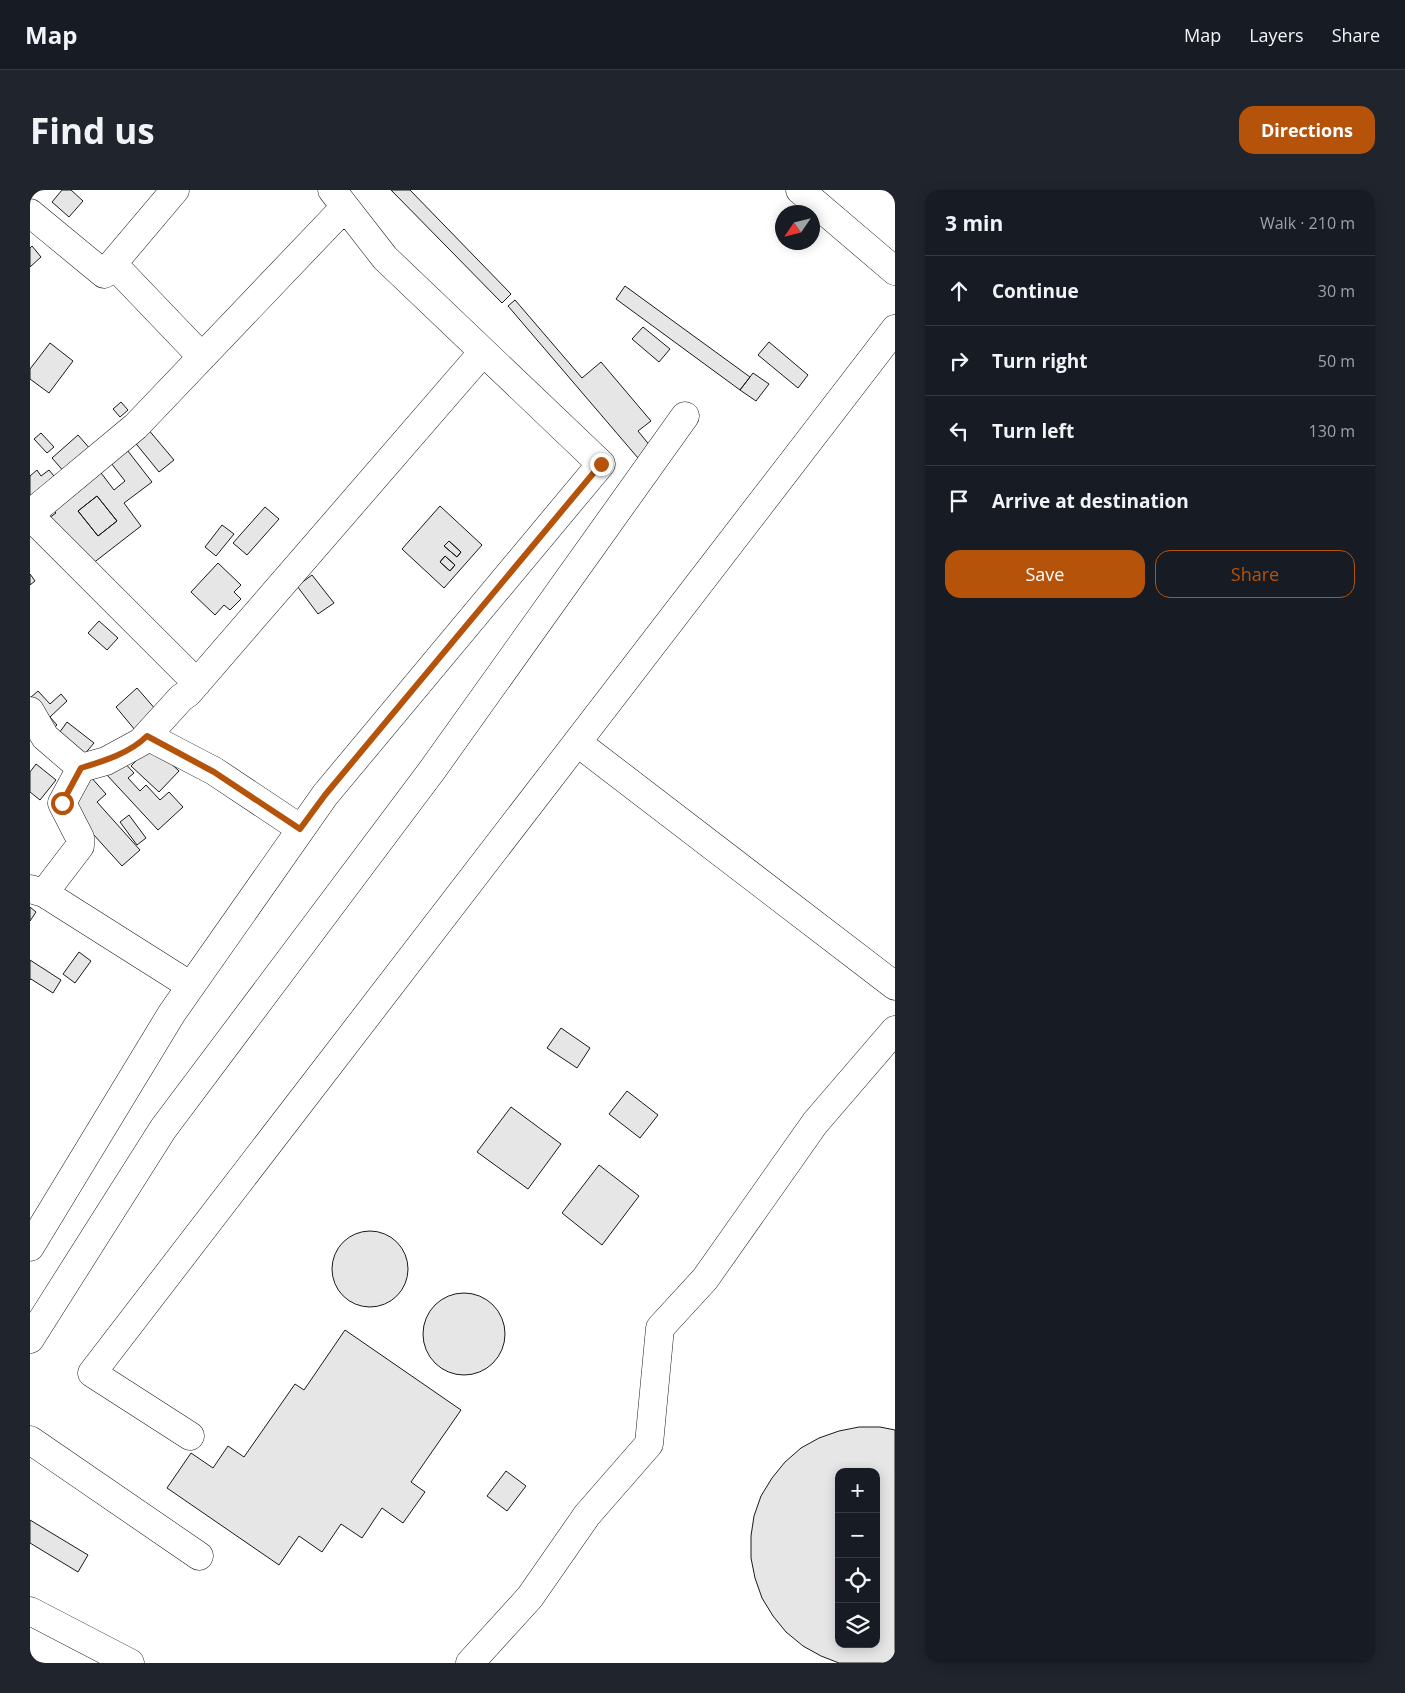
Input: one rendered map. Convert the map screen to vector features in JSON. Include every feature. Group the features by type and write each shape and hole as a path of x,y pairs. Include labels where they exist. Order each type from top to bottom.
{"street":[{"path":"30,213 104,274 175,190"},
{"path":"800,190 895,271"},
{"path":"30,1247 172,1013 300,829 325,795 601,464 385,258 338,199 202,357 136,426 30,515 197,683"},
{"path":"113,264 202,357"},
{"path":"190,1436 92,1373 895,329"},
{"path":"191,986 37,891 80,846 80,838 62,803 81,768 106,761 141,742 181,698 188,693 483,352"},
{"path":"30,1339 163,1129 433,768 685,416"},
{"path":"30,711 45,737 81,768"},
{"path":"147,736 214,772 300,829"},
{"path":"578,743 895,986"},
{"path":"470,1663 530,1597 587,1515 649,1444 660,1328 705,1278 815,1123 895,1030"},
{"path":"30,1440 199,1556"},
{"path":"30,1611 130,1663"}],"building":[{"path":"62,190 71,190 83,201 69,217 52,202"},
{"path":"391,190 410,190 511,294 502,303"},
{"path":"32,246 41,257 30,267 30,248"},
{"path":"625,286 750,377 740,390 616,299"},
{"path":"515,300 582,378 601,362 651,421 638,431 651,447 638,458 508,306"},
{"path":"643,327 670,349 659,362 632,339"},
{"path":"769,342 808,375 798,388 758,355"},
{"path":"50,343 73,361 49,393 30,379 30,369"},
{"path":"753,373 769,384 756,401 740,390"},
{"path":"121,402 128,410 120,417 113,409"},
{"path":"147,428 174,460 159,472 133,440"},
{"path":"41,433 54,447 47,453 34,439"},
{"path":"78,435 92,451 66,474 52,458"},
{"path":"124,446 152,482 124,503 141,526 92,564 49,518 56,513 47,503 95,465 114,490 125,481 107,458","holes":["97,496 117,521 98,536 78,511"]},
{"path":"37,470 41,476 49,470 59,482 30,501 30,476"},
{"path":"97,496 117,521 98,536 78,511"},
{"path":"440,506 482,545 444,588 402,549","holes":["449,541 461,552 457,557 444,546","445,556 455,565 450,571 440,562"]},
{"path":"265,507 279,519 247,555 233,543"},
{"path":"222,525 234,534 216,556 205,547"},
{"path":"449,541 461,552 457,557 444,546"},
{"path":"445,556 455,565 450,571 440,562"},
{"path":"218,563 241,585 234,592 241,599 230,610 224,605 215,615 191,592"},
{"path":"30,574 35,581 30,585"},
{"path":"312,575 334,603 318,614 297,586"},
{"path":"99,621 118,638 107,650 88,633"},
{"path":"137,688 157,711 135,730 116,707"},
{"path":"38,691 50,704 61,694 67,701 50,717 57,725 51,730 30,698"},
{"path":"67,722 94,743 83,756 57,736"},
{"path":"151,745 179,771 159,792 131,766"},
{"path":"122,760 134,773 128,778 140,791 146,785 160,800 169,792 183,807 158,830 106,774"},
{"path":"36,764 56,780 40,800 30,792 30,772"},
{"path":"89,775 106,794 97,802 140,850 122,866 64,802"},
{"path":"129,815 146,838 137,845 120,822"},
{"path":"30,907 36,912 30,921"},
{"path":"79,952 91,961 75,983 63,974"},
{"path":"30,960 61,980 53,993 30,980"},
{"path":"561,1028 590,1048 577,1068 547,1048"},
{"path":"627,1091 658,1115 640,1138 609,1114"},
{"path":"511,1107 561,1144 528,1189 477,1152"},
{"path":"599,1165 639,1196 602,1245 562,1213"},
{"path":"370,1231 384,1234 397,1242 405,1255 408,1269 405,1283 397,1296 384,1304 370,1307 356,1304 343,1296 335,1283 332,1269 335,1255 343,1242 356,1234"},
{"path":"464,1293 480,1296 493,1305 502,1318 505,1334 502,1350 493,1363 480,1372 464,1375 448,1372 435,1363 426,1350 423,1334 426,1318 435,1305 448,1296"},
{"path":"345,1330 461,1410 411,1482 425,1492 403,1523 382,1508 362,1538 341,1524 322,1552 299,1536 279,1565 167,1488 191,1453 213,1468 228,1446 244,1457 295,1384 304,1390"},
{"path":"859,1427 880,1427 895,1430 895,1663 839,1663 803,1646 786,1632 773,1616 762,1598 755,1578 751,1558 751,1536 754,1516 761,1496 785,1462 801,1448 819,1438"},
{"path":"506,1471 526,1486 507,1511 487,1496"},
{"path":"30,1520 88,1555 78,1572 30,1543"}],"route":[{"path":"62,803 81,768 106,761 141,742 147,736 214,772 300,829 325,795 601,464"}]}
